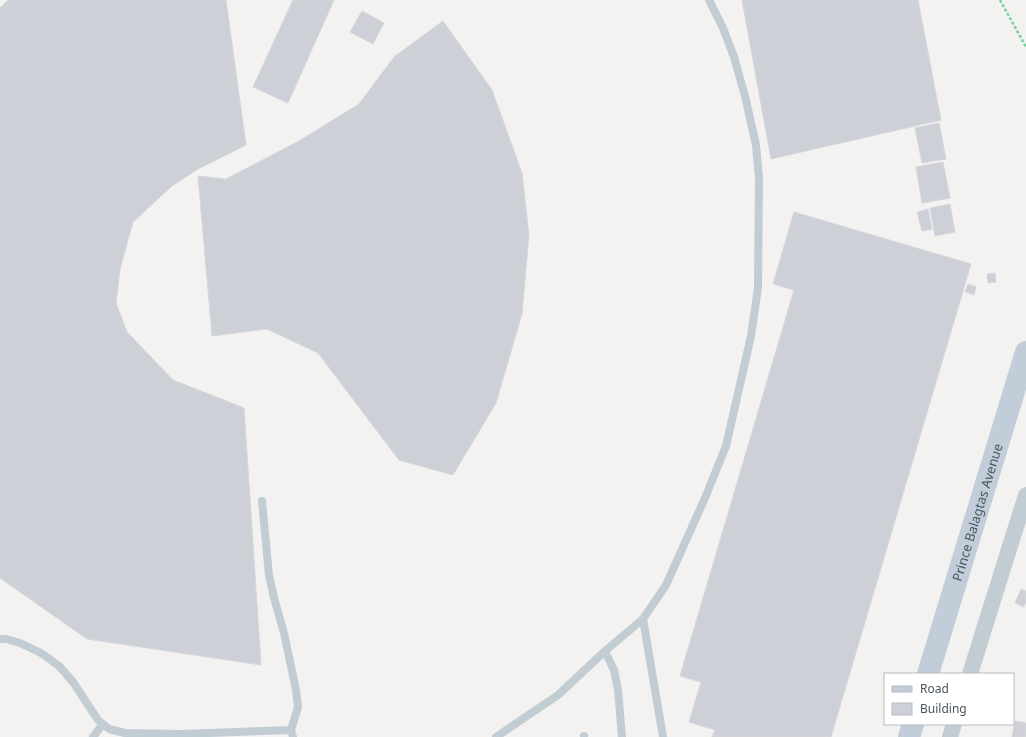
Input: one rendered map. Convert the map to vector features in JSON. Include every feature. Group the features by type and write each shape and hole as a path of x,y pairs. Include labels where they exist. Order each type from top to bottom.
{"main road":[{"name":"Prince Balagtas Avenue","path":"928,673 1026,352"},
{"path":"909,737 913,725"}],"street":[{"path":"970,673 1026,495"},
{"path":"950,737 954,725"}],"lane":[{"path":"496,737 558,694 643,619 666,585 705,498 726,446 751,336 758,288 759,178 756,145 745,96 734,57 709,0"},
{"path":"0,639 20,643 41,653 60,666 73,682 98,720 109,729 125,733 292,733 298,708 296,690 284,633 274,598 262,501"},
{"path":"643,619 663,737"},
{"path":"605,651 614,670 618,690 622,737"},
{"path":"93,737 103,724"}],"path":[{"path":"1000,0 1026,47"}],"building":[{"path":"8,0 226,0 246,145 198,169 172,186 133,222 120,269 116,303 127,332 173,380 244,408 261,665 87,639 0,578 0,8"},
{"path":"293,0 334,0 288,103 253,87"},
{"path":"742,0 918,0 941,120 771,159"},
{"path":"362,11 384,23 373,44 350,32"},
{"path":"443,21 492,90 522,173 529,235 522,314 496,403 453,475 399,460 318,353 267,329 212,336 198,176 226,179 299,141 359,104 394,57"},
{"path":"939,123 946,159 922,163 915,128"},
{"path":"943,162 950,198 922,203 916,167"},
{"path":"950,204 955,232 935,236 930,208"},
{"path":"928,209 932,229 922,231 917,212"},
{"path":"794,212 971,264 831,737 712,737 715,730 689,722 701,682 680,676 794,290 773,284"},
{"path":"995,273 996,282 988,283 987,274"},
{"path":"968,284 976,287 974,295 965,292"},
{"path":"1021,589 1026,591 1026,602 1024,607 1015,603"},
{"path":"1015,721 1026,723 1026,737 1012,737"}]}
